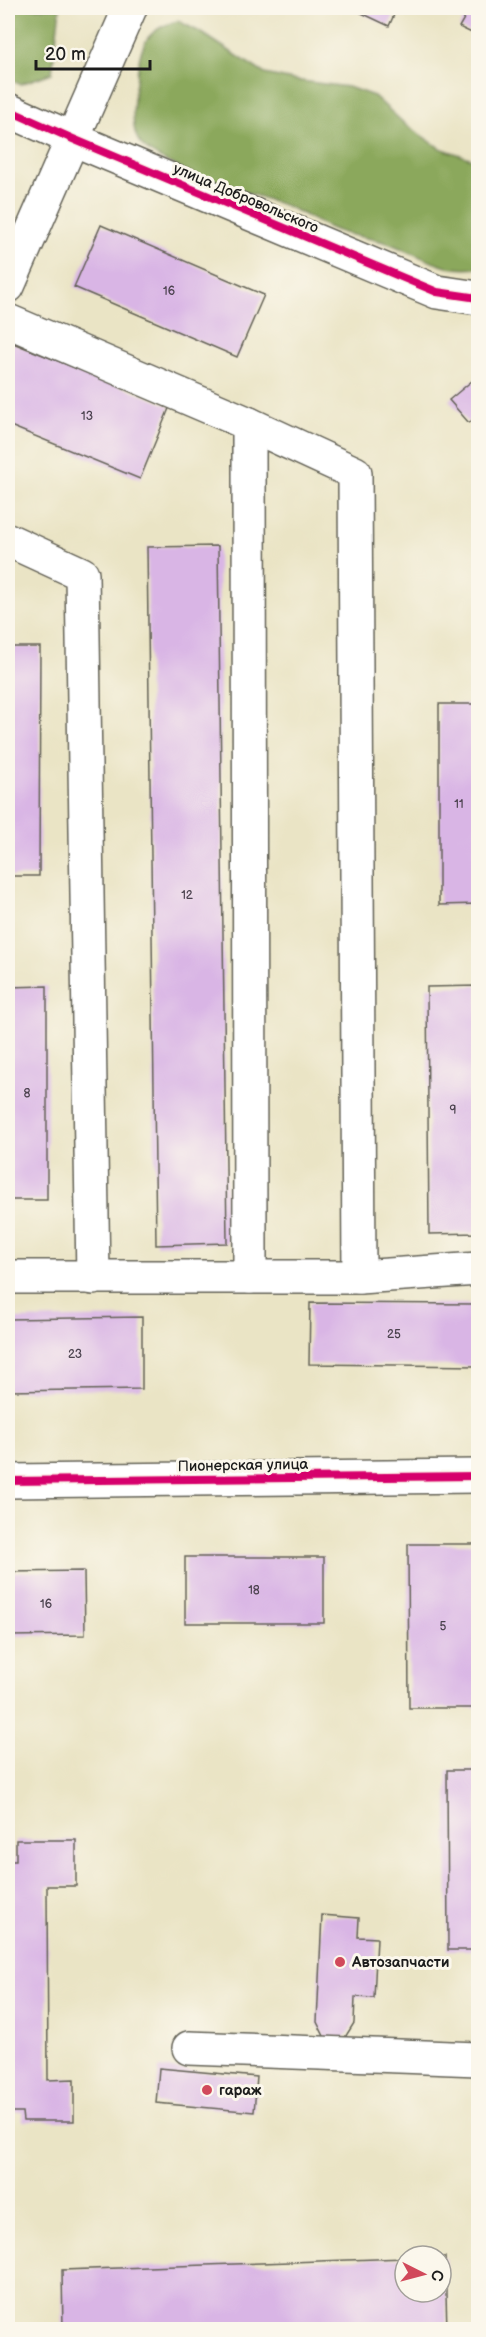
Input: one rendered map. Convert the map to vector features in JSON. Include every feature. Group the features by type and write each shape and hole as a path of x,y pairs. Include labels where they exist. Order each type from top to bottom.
{"street":[{"path":"8,286 130,8"},
{"name":"улица Добровольского","path":"8,110 73,140 437,292 478,298"},
{"path":"8,321 249,424 355,473 359,1277"},
{"path":"249,424 250,1277"},
{"path":"8,540 82,574 93,1278"},
{"path":"8,1277 359,1277 478,1269"},
{"name":"Пионерская улица","path":"8,1481 478,1476"},
{"path":"189,2048 478,2059"}],"green space":[{"path":"8,8 60,8 52,73 21,84 8,80"},
{"path":"178,21 202,33 265,74 348,87 374,96 406,125 440,148 478,161 478,268 447,267 378,240 335,230 286,206 183,169 147,150 135,133 133,115 139,59 145,43 154,32"}],"building":[{"path":"351,8 397,8 389,26"},
{"path":"470,8 478,8 478,36 459,27"},
{"path":"101,225 264,295 237,357 74,287"},
{"path":"8,341 170,406 140,479 8,425"},
{"path":"473,380 478,387 478,415 469,423 449,400"},
{"path":"218,546 227,1243 156,1245 147,547"},
{"path":"8,647 40,647 39,876 8,876"},
{"path":"439,704 478,704 478,904 439,905"},
{"path":"47,986 47,1200 8,1200 8,987"},
{"path":"478,986 478,1233 429,1234 427,987"},
{"path":"310,1303 478,1304 478,1366 309,1364"},
{"path":"142,1317 142,1389 8,1391 8,1319"},
{"path":"408,1544 478,1544 478,1708 409,1708"},
{"path":"185,1557 324,1557 324,1623 185,1623"},
{"path":"84,1571 85,1635 8,1636 8,1572"},
{"path":"447,1770 478,1770 478,1950 448,1950"},
{"path":"16,1840 76,1840 76,1886 47,1886 48,2080 74,2079 74,2121 23,2121 22,2112 8,2112 8,1861 16,1861"},
{"path":"322,1915 359,1918 358,1937 377,1938 374,1998 355,1997 354,2023 344,2039 325,2038 317,2022"},
{"name":"гараж","path":"159,2068 257,2077 254,2112 156,2103"},
{"path":"393,2258 393,2304 446,2304 447,2330 63,2330 62,2270"}],"cycle path":[{"path":"8,110 437,292 478,298"},
{"path":"8,1481 478,1476"}],"place":[{"name":"Автозапчасти","path":"340,1962"},
{"name":"гараж","path":"207,2090"}]}
